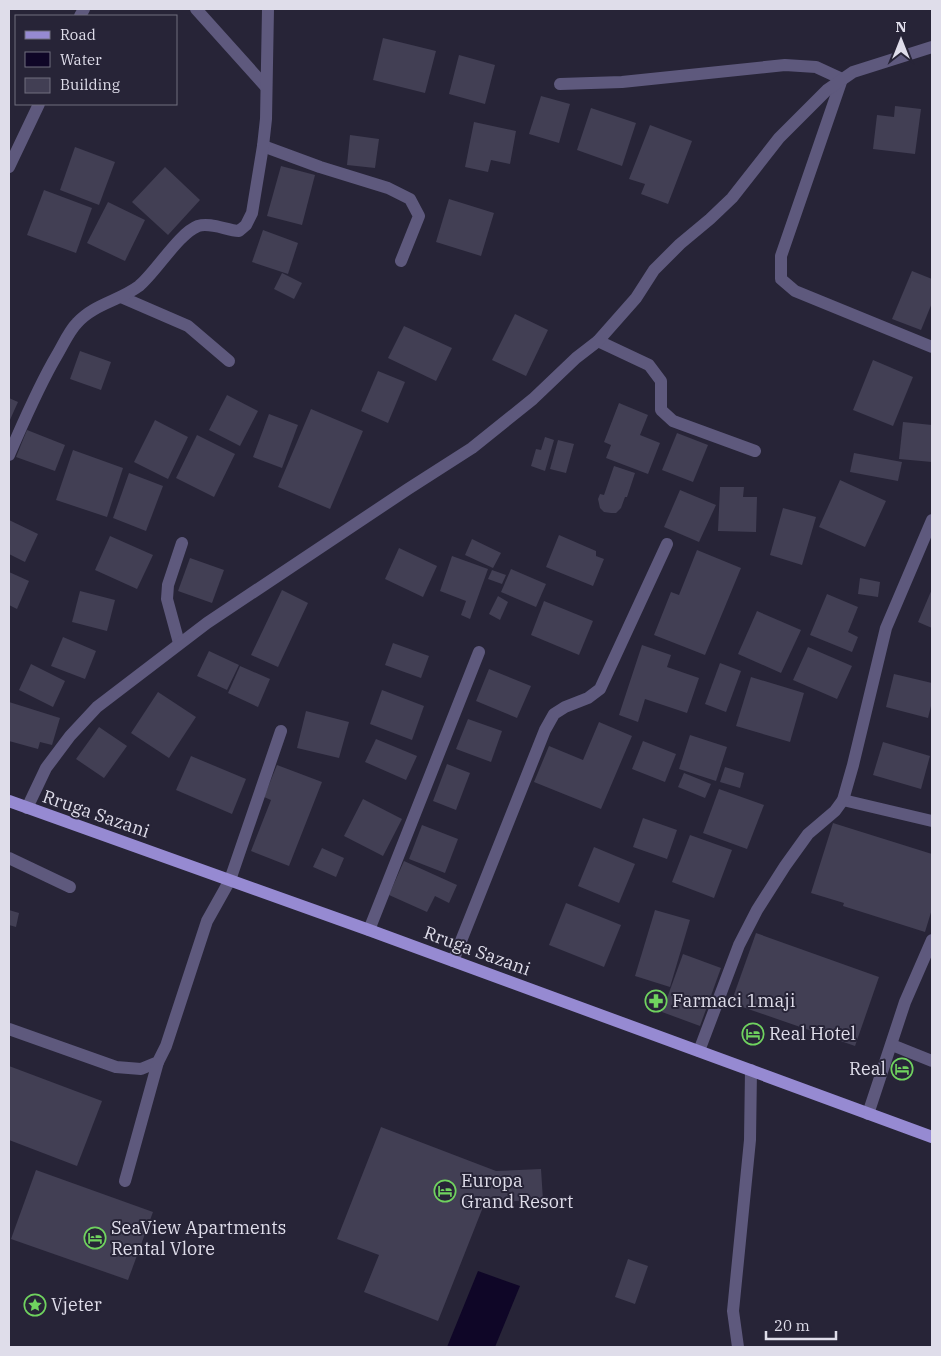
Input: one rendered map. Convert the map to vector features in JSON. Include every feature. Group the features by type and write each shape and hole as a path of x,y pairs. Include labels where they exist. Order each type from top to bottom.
{"main road":[{"name":"Rruga Sazani","path":"9,801 369,930 932,1137"}],"street":[{"path":"196,9 266,87"},
{"path":"9,455 40,385 76,323 93,309 121,297 138,286 182,237 198,226 213,226 239,231 246,225 252,214 264,146 268,9"},
{"path":"27,808 46,768 70,736 97,707 179,644 408,489 472,448 533,399 576,358 598,341 636,298 654,270 732,198 779,138 814,101 853,72 932,47"},
{"path":"560,84 622,82 786,65 816,67 842,79"},
{"path":"842,79 781,256 781,279 795,291 932,347"},
{"path":"9,167 39,105"},
{"path":"264,146 320,167 388,188 410,199 419,216 400,261"},
{"path":"121,297 188,326 229,361"},
{"path":"598,341 649,365 661,380 661,410 673,421 755,450"},
{"path":"699,1052 739,945 757,910 808,834 834,811 843,800 886,628 932,520"},
{"path":"179,644 167,599 168,585 182,543"},
{"path":"454,961 545,730 554,714 565,707 588,698 600,689 667,544"},
{"path":"369,930 479,652"},
{"path":"125,1181 158,1062 166,1046 207,921 230,880 281,731"},
{"path":"843,800 932,821"},
{"path":"9,858 70,887"},
{"path":"868,1114 905,1002 932,940"},
{"path":"9,1029 116,1067 141,1069 158,1062"},
{"path":"892,1044 932,1061"},
{"path":"738,1347 733,1311 750,1140 751,1070"}],"water":[{"path":"478,1271 520,1286 495,1347 447,1347"}],"building":[{"path":"383,38 436,51 425,93 373,80"},
{"path":"459,55 495,65 485,104 449,94"},
{"path":"541,96 570,104 559,143 529,134"},
{"path":"895,106 921,109 915,154 873,149 877,115 894,117"},
{"path":"591,108 636,123 622,166 577,150"},
{"path":"474,122 516,131 510,164 491,160 488,172 465,167"},
{"path":"650,125 692,141 668,204 641,194 645,184 629,179"},
{"path":"350,135 379,139 375,168 347,165"},
{"path":"75,147 115,162 99,205 60,190"},
{"path":"281,166 315,175 302,225 267,216"},
{"path":"165,167 200,200 168,235 132,202"},
{"path":"44,190 92,208 76,253 27,235"},
{"path":"449,199 494,213 481,256 436,242"},
{"path":"108,202 145,220 125,261 87,243"},
{"path":"263,230 298,243 288,274 252,262"},
{"path":"912,271 932,279 932,303 921,330 892,319"},
{"path":"282,273 302,283 294,299 274,289"},
{"path":"515,314 548,330 526,376 492,360"},
{"path":"404,326 452,348 436,381 388,358"},
{"path":"80,351 111,362 101,390 70,379"},
{"path":"873,360 913,377 893,426 853,410"},
{"path":"378,371 405,382 388,423 361,411"},
{"path":"227,395 258,411 240,446 209,430"},
{"path":"9,398 18,402 9,422"},
{"path":"619,403 648,415 640,435 660,443 648,474 606,458 611,445 604,442"},
{"path":"311,409 363,431 330,509 278,487"},
{"path":"269,414 298,425 282,468 253,457"},
{"path":"155,420 188,437 168,479 134,462"},
{"path":"903,422 932,425 932,462 899,459"},
{"path":"27,430 65,445 55,471 16,457"},
{"path":"677,433 708,445 693,482 662,470"},
{"path":"197,435 235,454 214,497 176,478"},
{"path":"545,437 554,440 545,471 531,466 536,449 541,450"},
{"path":"558,440 574,444 566,473 550,469"},
{"path":"73,450 123,468 107,517 56,500"},
{"path":"854,453 902,462 898,481 850,472"},
{"path":"614,466 635,473 621,508 616,513 611,513 604,512 600,508 598,499 600,494 604,495"},
{"path":"129,473 163,486 146,531 113,518"},
{"path":"840,480 886,501 865,547 819,527"},
{"path":"720,487 744,487 743,497 757,497 756,532 718,531"},
{"path":"680,490 716,505 699,542 664,527"},
{"path":"783,508 816,517 802,565 770,555"},
{"path":"9,520 38,534 25,562 9,554"},
{"path":"559,535 596,551 596,556 604,559 593,586 546,567"},
{"path":"110,536 153,555 137,589 95,570"},
{"path":"472,539 501,553 493,568 465,555"},
{"path":"399,548 437,566 423,597 385,579"},
{"path":"697,550 741,568 705,655 654,635 671,592 679,595"},
{"path":"452,556 488,569 470,619 461,615 466,601 440,591"},
{"path":"190,558 224,570 212,603 178,591"},
{"path":"511,569 546,584 536,607 501,592"},
{"path":"492,570 506,575 502,584 488,579"},
{"path":"9,572 29,581 17,609 9,605"},
{"path":"860,578 880,582 878,597 858,594"},
{"path":"932,589 932,628 918,622"},
{"path":"282,590 308,603 278,667 251,655"},
{"path":"80,591 115,600 107,631 72,622"},
{"path":"827,594 858,607 848,632 858,637 852,652 810,635"},
{"path":"498,596 508,602 500,620 489,614"},
{"path":"544,601 593,621 579,655 531,635"},
{"path":"757,611 801,630 781,673 738,654"},
{"path":"63,637 96,651 85,679 51,666"},
{"path":"393,643 429,656 421,678 385,665"},
{"path":"642,645 671,655 667,667 699,678 687,713 645,699 638,722 619,715"},
{"path":"808,647 852,666 837,699 793,680"},
{"path":"209,651 239,665 227,690 197,676"},
{"path":"720,663 741,671 726,712 705,704"},
{"path":"31,664 65,681 53,707 19,690"},
{"path":"240,666 270,679 258,707 228,693"},
{"path":"489,669 531,686 517,718 476,701"},
{"path":"894,674 932,683 932,702 928,718 886,707"},
{"path":"751,677 804,693 790,742 736,726"},
{"path":"382,690 424,706 412,740 370,724"},
{"path":"158,692 196,717 169,758 131,733"},
{"path":"9,702 60,718 52,745 40,742 38,749 9,741"},
{"path":"306,711 349,722 339,758 297,748"},
{"path":"468,719 502,731 491,762 456,749"},
{"path":"599,722 632,736 601,809 534,782 549,746 583,760"},
{"path":"99,727 127,746 104,778 76,759"},
{"path":"690,735 727,747 716,781 679,769"},
{"path":"376,739 417,756 406,780 365,762"},
{"path":"643,741 676,754 665,782 632,769"},
{"path":"883,742 930,756 921,789 873,775"},
{"path":"191,756 246,779 232,814 176,790"},
{"path":"447,764 470,773 456,810 433,801"},
{"path":"277,765 322,782 289,866 251,851 271,800 264,797"},
{"path":"725,767 744,773 740,788 720,782"},
{"path":"684,773 711,784 705,798 678,787"},
{"path":"719,789 764,805 747,849 703,833"},
{"path":"363,799 402,819 383,856 344,836"},
{"path":"643,818 677,830 667,859 633,847"},
{"path":"833,823 932,854 932,909 925,932 843,906 844,903 811,893"},
{"path":"422,825 458,839 445,873 409,859"},
{"path":"690,835 732,850 714,898 672,882"},
{"path":"594,847 635,864 619,903 578,886"},
{"path":"322,848 344,858 336,877 313,867"},
{"path":"404,861 457,885 449,903 435,896 427,912 389,895"},
{"path":"566,903 621,925 604,967 549,945"},
{"path":"9,910 19,913 16,927 9,925"},
{"path":"655,910 690,920 670,987 635,976"},
{"path":"756,933 879,977 855,1046 731,1003"},
{"path":"683,954 721,968 700,1026 662,1012"},
{"path":"9,1066 102,1101 77,1166 9,1140"},
{"path":"381,1127 496,1171 541,1169 543,1200 485,1202 438,1321 364,1292 379,1255 337,1239"},
{"path":"36,1170 153,1212 128,1280 11,1239"},
{"path":"628,1259 648,1266 635,1304 615,1297"}],"place":[{"name":"Farmaci 1maji","path":"656,1001"},
{"name":"Real Hotel","path":"753,1034"},
{"name":"Real","path":"902,1069"},
{"name":"Europa Grand Resort","path":"445,1191"},
{"name":"SeaView Apartments Rental Vlore","path":"95,1238"},
{"name":"Vjeter","path":"35,1305"}]}
